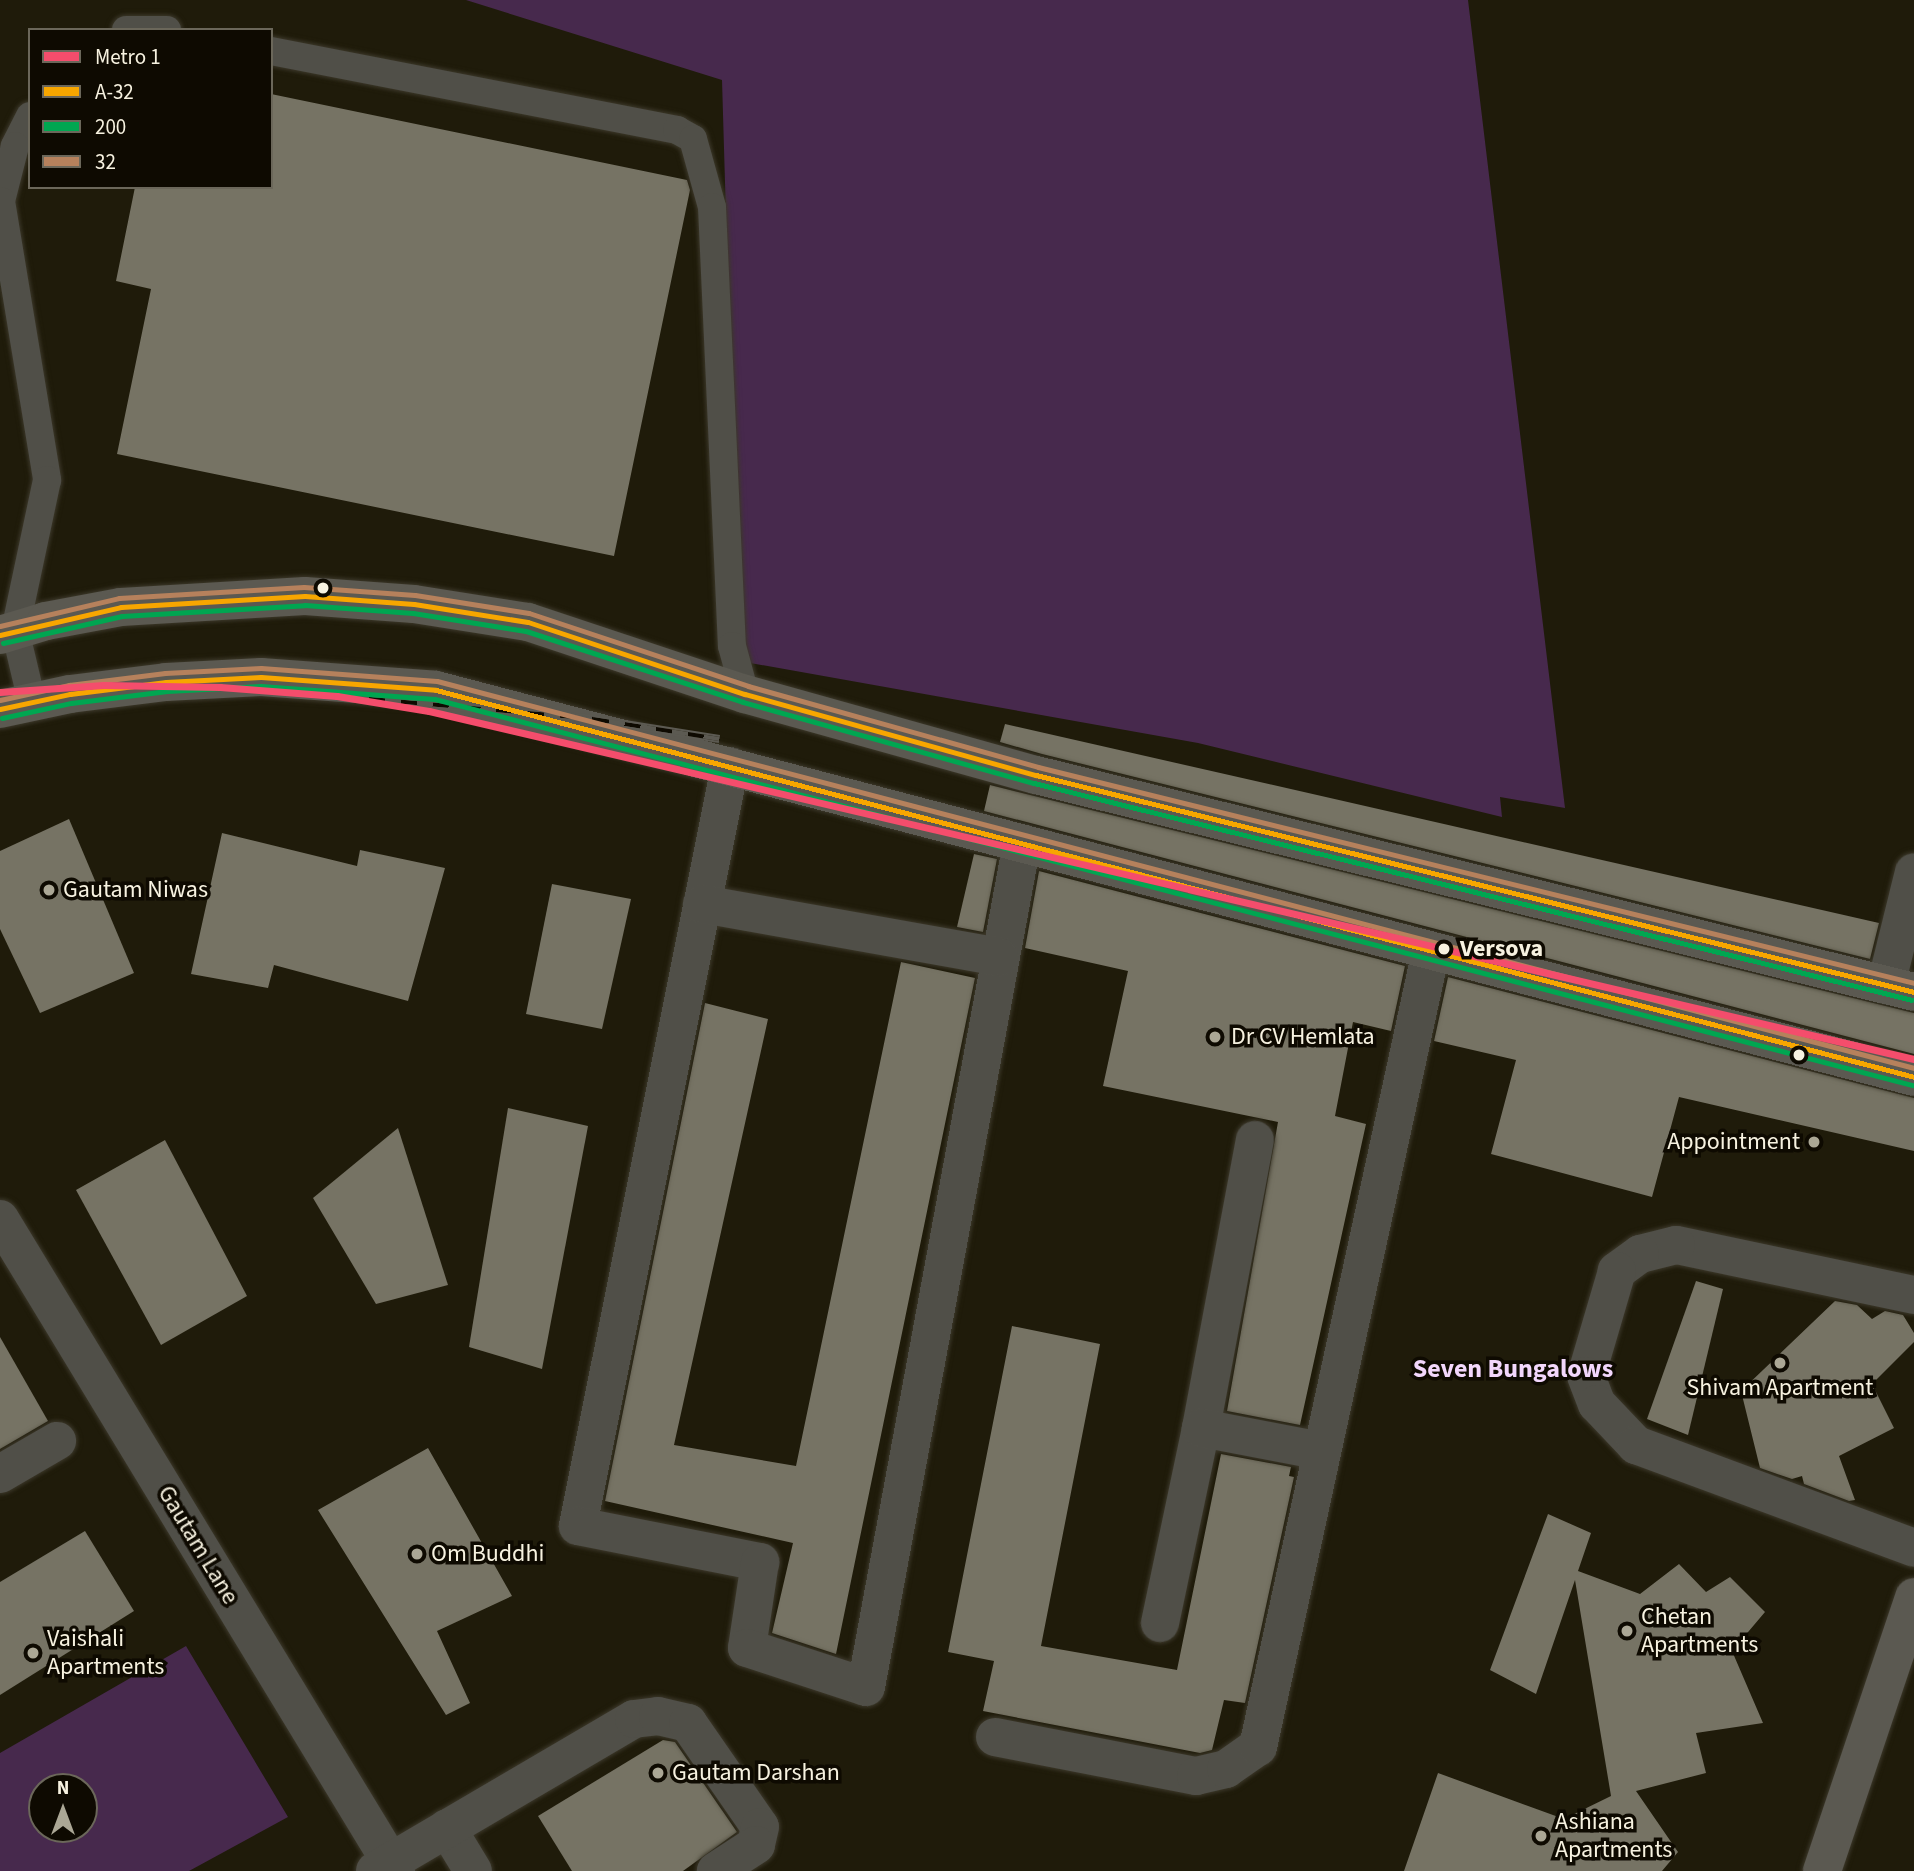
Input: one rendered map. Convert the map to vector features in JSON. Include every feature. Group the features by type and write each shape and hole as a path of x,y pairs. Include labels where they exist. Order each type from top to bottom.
{"main road":[{"path":"7,633 121,607 214,599 305,596 414,604 528,622 745,694 1049,778 1900,989"},
{"path":"16,706 166,682 261,677 355,681 436,690 1914,1077"},
{"path":"1822,1871 1914,1597"}],"street":[{"path":"730,766 578,1525 761,1562 747,1648 866,1687 1022,843"},
{"path":"1900,989 1913,883"},
{"path":"702,904 999,957"},
{"path":"995,1737 1196,1776 1226,1769 1258,1747 1432,951"},
{"path":"1160,1623 1201,1428 1255,1140"},
{"name":"Gautam Lane","path":"0,1219 387,1868"},
{"path":"1914,1295 1676,1245 1640,1254 1617,1271 1586,1376 1597,1404 1636,1445 1914,1548"},
{"path":"1201,1428 1322,1451"},
{"path":"0,1474 57,1441"},
{"path":"387,1868 447,1828 634,1718 658,1716 688,1723 761,1827 756,1845 716,1871"},
{"path":"447,1828 473,1871"}],"lane":[{"path":"273,51 677,130 693,139 712,207 732,646 745,694"},
{"path":"16,706 7,633 47,480 1,201 15,146 28,120"}],"shaded area":[{"path":"466,0 1468,0 1565,808 1500,797 1502,817 1198,743 739,661 722,80"},
{"path":"186,1646 288,1817 189,1871 0,1871 0,1753"}],"building":[{"path":"273,94 687,180 690,190 614,556 117,454 151,289 116,281 135,189 273,189"},
{"path":"1005,724 1879,923 1870,959 1042,754 1000,742"},
{"path":"990,785 1914,1013 1914,1054 984,811"},
{"name":"Gautam Niwas","path":"69,819 134,973 40,1013 0,929 0,851"},
{"path":"222,833 357,866 360,850 445,868 408,1001 274,965 268,988 191,974"},
{"path":"974,854 997,859 983,932 957,927"},
{"path":"1039,871 1405,966 1391,1031 1353,1022 1335,1116 1366,1124 1300,1425 1227,1411 1278,1122 1103,1086 1128,971 1025,948"},
{"path":"552,884 631,899 602,1029 526,1014"},
{"path":"901,962 975,978 836,1654 772,1633 793,1543 605,1501 705,1003 768,1019 674,1445 796,1466"},
{"path":"1448,977 1914,1098 1914,1151 1679,1097 1652,1197 1491,1154 1516,1060 1434,1041"},
{"path":"508,1108 588,1126 542,1369 469,1347"},
{"path":"398,1128 448,1285 376,1304 313,1198"},
{"path":"165,1140 247,1296 161,1345 76,1190"},
{"path":"1696,1281 1723,1289 1688,1435 1647,1419"},
{"name":"Shivam Apartment","path":"1835,1301 1857,1305 1872,1319 1885,1311 1903,1315 1914,1333 1914,1342 1872,1384 1894,1428 1839,1456 1855,1500 1849,1501 1804,1484 1802,1476 1792,1479 1760,1468 1741,1391"},
{"path":"1012,1326 1100,1344 1041,1646 1177,1670 1221,1454 1291,1467 1289,1476 1294,1477 1245,1703 1224,1700 1212,1750 1200,1753 983,1711 994,1661 948,1652"},
{"path":"0,1337 48,1421 0,1449"},
{"name":"Om Buddhi","path":"428,1448 512,1596 437,1631 470,1703 446,1715 318,1510"},
{"name":"Chetan Apartments","path":"1548,1514 1591,1533 1578,1571 1640,1594 1679,1564 1706,1592 1730,1577 1765,1612 1732,1651 1763,1723 1696,1733 1706,1773 1636,1791 1678,1852 1662,1871 1404,1871 1438,1773 1564,1819 1611,1796 1575,1580 1536,1694 1490,1670"},
{"name":"Vaishali Apartments","path":"85,1531 134,1611 0,1695 0,1582"},
{"name":"Gautam Darshan","path":"663,1740 675,1742 737,1832 683,1871 572,1871 538,1816"}],"railway":[{"path":"337,696 593,719 719,739"}],"metro line":[{"name":"1","path":"0,692 104,685 220,687 337,696 429,711 1914,1059"}],"transit line":[{"name":"32","path":"0,626 119,598 304,587 415,595 529,613 748,686 1038,767 1914,983"},
{"name":"A-32","path":"0,635 121,607 305,596 414,604 528,622 745,694 1036,775 1914,992"},
{"name":"200","path":"3,643 122,616 305,605 413,613 526,631 743,702 1034,783 1912,1000"},
{"name":"32","path":"0,700 69,685 165,673 261,668 437,681 1914,1068"},
{"name":"A-32","path":"0,709 70,694 166,682 261,677 436,690 1914,1077"},
{"name":"200","path":"2,718 71,703 167,691 261,686 435,699 1912,1085"}],"place":[{"name":"Gautam Niwas","path":"49,890"},
{"name":"Versova","path":"1444,949"},
{"name":"Dr CV Hemlata","path":"1215,1037"},
{"name":"Appointment","path":"1814,1142"},
{"name":"Shivam Apartment","path":"1780,1363"},
{"name":"Om Buddhi","path":"417,1554"},
{"name":"Chetan Apartments","path":"1627,1631"},
{"name":"Vaishali Apartments","path":"33,1653"},
{"name":"Gautam Darshan","path":"658,1773"},
{"name":"Ashiana Apartments","path":"1541,1836"}],"district":[{"name":"Seven Bungalows","path":"1513,1369"}]}
